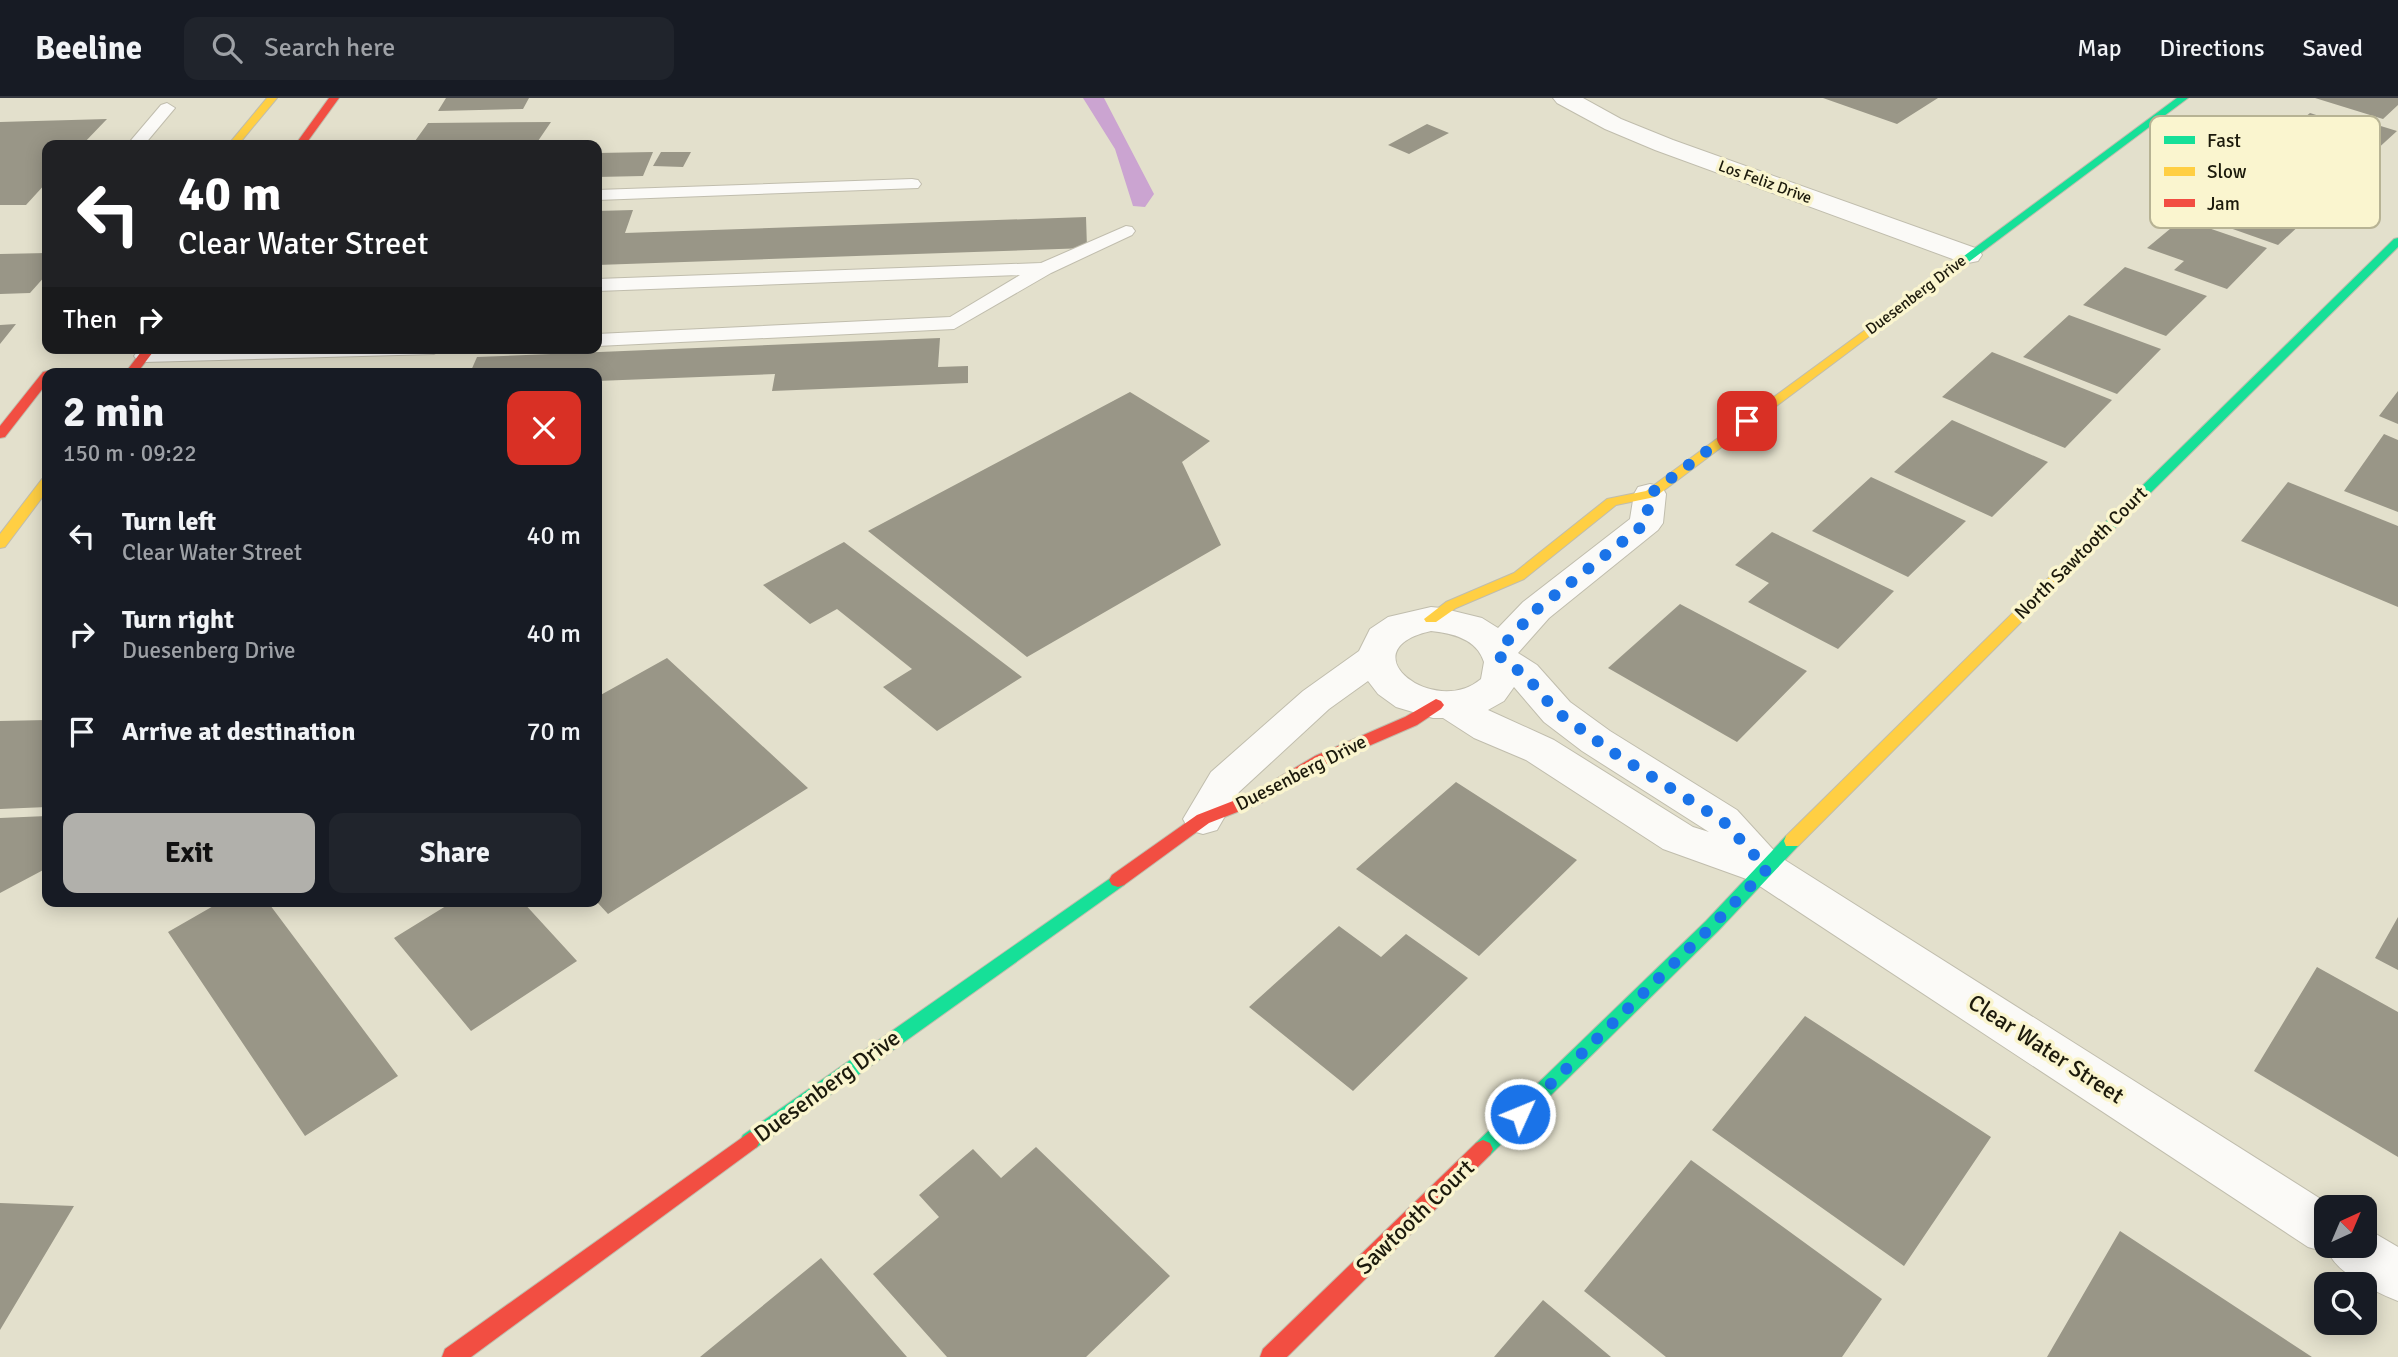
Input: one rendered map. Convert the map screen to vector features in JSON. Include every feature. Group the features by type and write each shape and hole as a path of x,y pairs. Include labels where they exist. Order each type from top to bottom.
{"street":[{"path":"237,140 272,98"},
{"path":"304,140 334,98"},
{"name":"Los Feliz Drive","path":"1565,98 1613,124 1664,145 1968,255"},
{"name":"Duesenberg Drive","path":"2158,116 2183,98"},
{"name":"Duesenberg Drive","path":"1431,619 1451,605 1519,576 1612,502 1650,494 2150,122"},
{"name":"North Sawtooth Court","path":"1767,869 1835,796 2398,241"},
{"path":"135,368 145,354"},
{"path":"0,434 42,381"},
{"path":"0,544 42,489"},
{"name":"Duesenberg Drive","path":"1500,655 1536,610 1646,523 1650,494"},
{"name":"Duesenberg Drive","path":"453,1357 786,1115 1203,819 1257,799 1321,760 1443,705 1469,702 1485,695 1497,686 1502,673 1500,655 1488,637 1451,620 1413,620 1388,632 1377,649 1376,657 1309,706 1225,782 1203,819"},
{"name":"Clear Water Street","path":"1500,655 1524,674 1557,712 1596,741 1723,821 1767,869"},
{"path":"1376,657 1382,677 1400,693 1416,701 1443,705"},
{"name":"Clear Water Street","path":"1443,705 1540,750 1678,838 1767,869 2314,1222"},
{"name":"Sawtooth Court","path":"1271,1357 1767,869"},
{"path":"2370,1258 2398,1276"}],"lane":[{"path":"139,140 167,108"},
{"path":"602,195 912,184"},
{"path":"602,340 954,323 1044,269 1126,231"},
{"path":"602,285 1044,269"}],"shaded area":[{"path":"1083,98 1104,98 1154,194 1145,207 1133,206 1115,149"}],"building":[{"path":"446,98 529,98 523,109 438,111"},
{"path":"1823,98 1938,98 1897,124"},
{"path":"2315,98 2398,98 2398,105 2383,119"},
{"path":"107,119 87,140 42,140 42,187 26,205 0,205 0,122"},
{"path":"551,122 539,140 416,140 428,123"},
{"path":"1427,124 1449,133 1409,154 1388,145"},
{"path":"2380,126 2397,131 2380,147"},
{"path":"653,152 643,176 602,177 602,153"},
{"path":"661,152 691,152 683,167 653,166"},
{"path":"633,210 625,233 1086,217 1087,248 602,265 602,211"},
{"path":"2171,228 2208,228 2267,248 2227,289 2174,270 2184,261 2147,248"},
{"path":"2230,228 2296,228 2278,245"},
{"path":"42,253 42,280 30,293 0,294 0,254"},
{"path":"2125,267 2207,296 2166,336 2083,305"},
{"path":"2069,315 2161,349 2117,394 2023,357"},
{"path":"16,324 0,344 0,325"},
{"path":"940,338 938,367 968,366 968,383 772,391 775,374 602,381 602,368 472,368 477,357 602,354 602,352"},
{"path":"1992,352 2112,400 2065,448 1942,397"},
{"path":"2398,391 2398,424 2379,416"},
{"path":"1130,392 1210,441 1182,462 1221,545 1027,657 868,531"},
{"path":"1952,420 2048,462 1992,517 1894,472"},
{"path":"2384,434 2398,440 2398,512 2344,491"},
{"path":"1871,477 1966,521 1908,577 1812,531"},
{"path":"2288,482 2398,526 2398,607 2241,541"},
{"path":"1772,532 1894,591 1838,649 1748,602 1769,583 1735,565"},
{"path":"844,542 1022,677 937,731 883,687 912,669 837,609 810,624 763,585"},
{"path":"1680,604 1807,671 1737,742 1608,668"},
{"path":"667,658 808,788 608,914 602,907 602,694"},
{"path":"42,720 42,807 0,809 0,721"},
{"path":"1456,782 1577,860 1479,956 1356,869"},
{"path":"42,816 42,871 0,893 0,818"},
{"path":"212,907 271,907 398,1076 305,1136 168,932"},
{"path":"444,907 528,907 577,961 471,1031 394,938"},
{"path":"2398,917 2398,970 2375,958"},
{"path":"1339,926 1381,957 1406,934 1468,978 1353,1091 1249,1007"},
{"path":"2317,967 2398,1012 2398,1157 2254,1071"},
{"path":"1805,1016 1991,1137 1904,1266 1712,1130"},
{"path":"1036,1147 1170,1276 1086,1357 947,1357 873,1274 939,1217 919,1195 973,1149 1001,1178"},
{"path":"1691,1160 1882,1299 1842,1357 1666,1357 1584,1291"},
{"path":"0,1203 74,1206 0,1330"},
{"path":"2120,1231 2312,1357 2047,1357"},
{"path":"821,1258 907,1357 700,1357"},
{"path":"1543,1300 1611,1357 1494,1357"}],"traffic: fast":[{"path":"2159,116 2183,98"},
{"path":"1887,318 2150,123"},
{"path":"2094,541 2398,241"},
{"path":"1483,1149 1712,926 1792,841"},
{"path":"750,1141 1118,880"}],"traffic: slow":[{"path":"237,140 272,98"},
{"path":"1431,619 1451,605 1519,576 1612,502 1650,494 1887,318"},
{"path":"0,544 42,489"},
{"path":"1792,841 2094,541"}],"traffic: jam":[{"path":"304,140 334,98"},
{"path":"135,368 145,354"},
{"path":"0,434 42,381"},
{"path":"1118,880 1203,819 1257,798 1321,760 1411,721 1436,705"},
{"path":"453,1357 750,1141"},
{"path":"1271,1357 1483,1149"}],"route":[{"path":"1520,1114 1767,869 1723,821 1614,753 1557,712 1524,674 1502,660 1498,651 1536,610 1646,523 1650,494 1747,421"}]}
